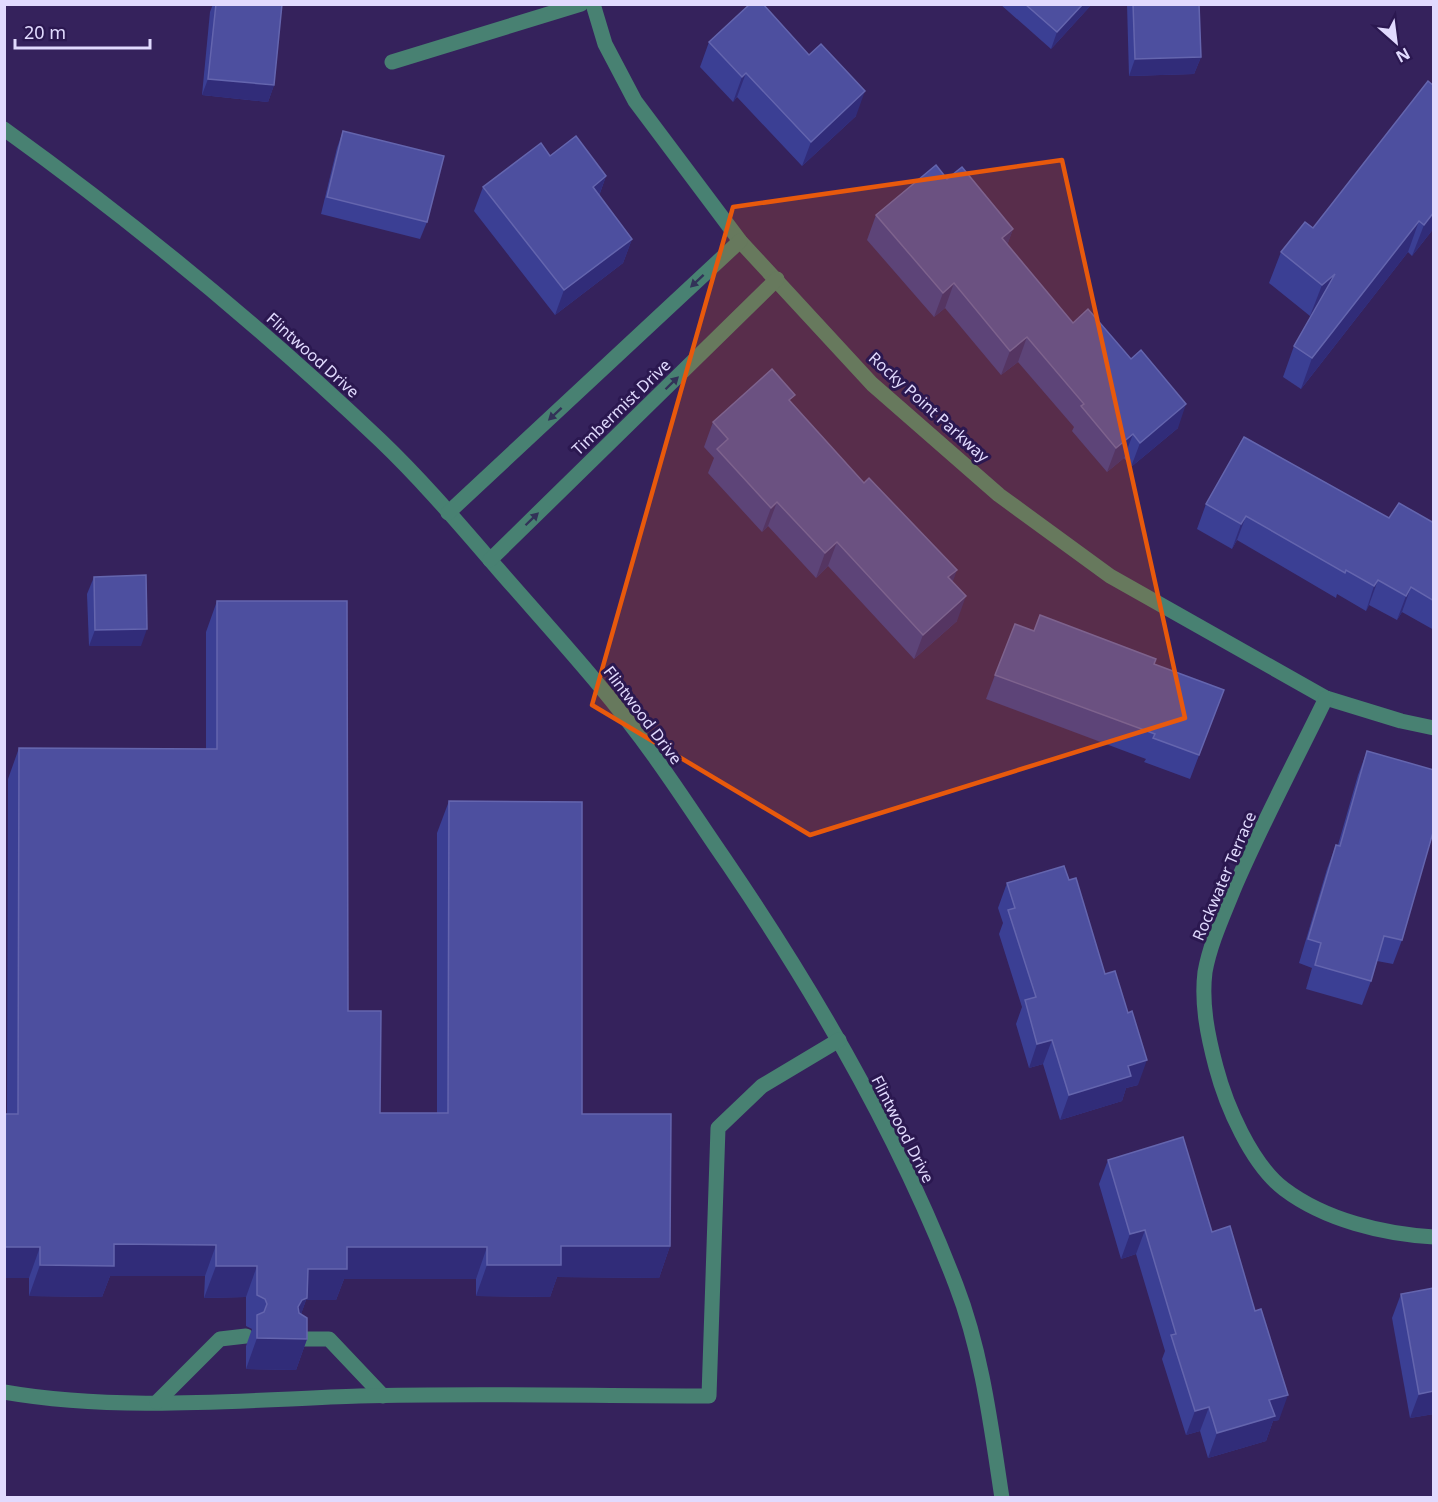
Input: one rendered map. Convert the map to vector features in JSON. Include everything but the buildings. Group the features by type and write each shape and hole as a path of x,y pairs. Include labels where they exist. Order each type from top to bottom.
{"street":[{"path":"392,62 581,4"},
{"name":"Rocky Point Parkway","path":"593,4 605,44 635,101 740,241 872,384 999,495 1110,576 1326,698 1401,722 1434,728"},
{"name":"Flintwood Drive","path":"4,129 130,224 241,313 382,442 584,667 653,754 770,927 839,1040 904,1167 957,1287 981,1374 1002,1497"},
{"path":"448,513 740,241"},
{"name":"Timbermist Drive","path":"490,560 777,279"},
{"name":"Rockwater Terrace","path":"1326,698 1248,857 1220,924 1205,973 1206,1027 1236,1126 1283,1188 1322,1210 1363,1227 1434,1237"},
{"path":"4,1392 35,1398 157,1402 383,1395 709,1396 718,1128 762,1086 839,1040"},
{"path":"157,1402 220,1339 246,1336"},
{"path":"296,1339 329,1339 383,1395"}],"highlighted area":[{"path":"1062,160 1185,718 810,835 592,705 733,207"}]}
